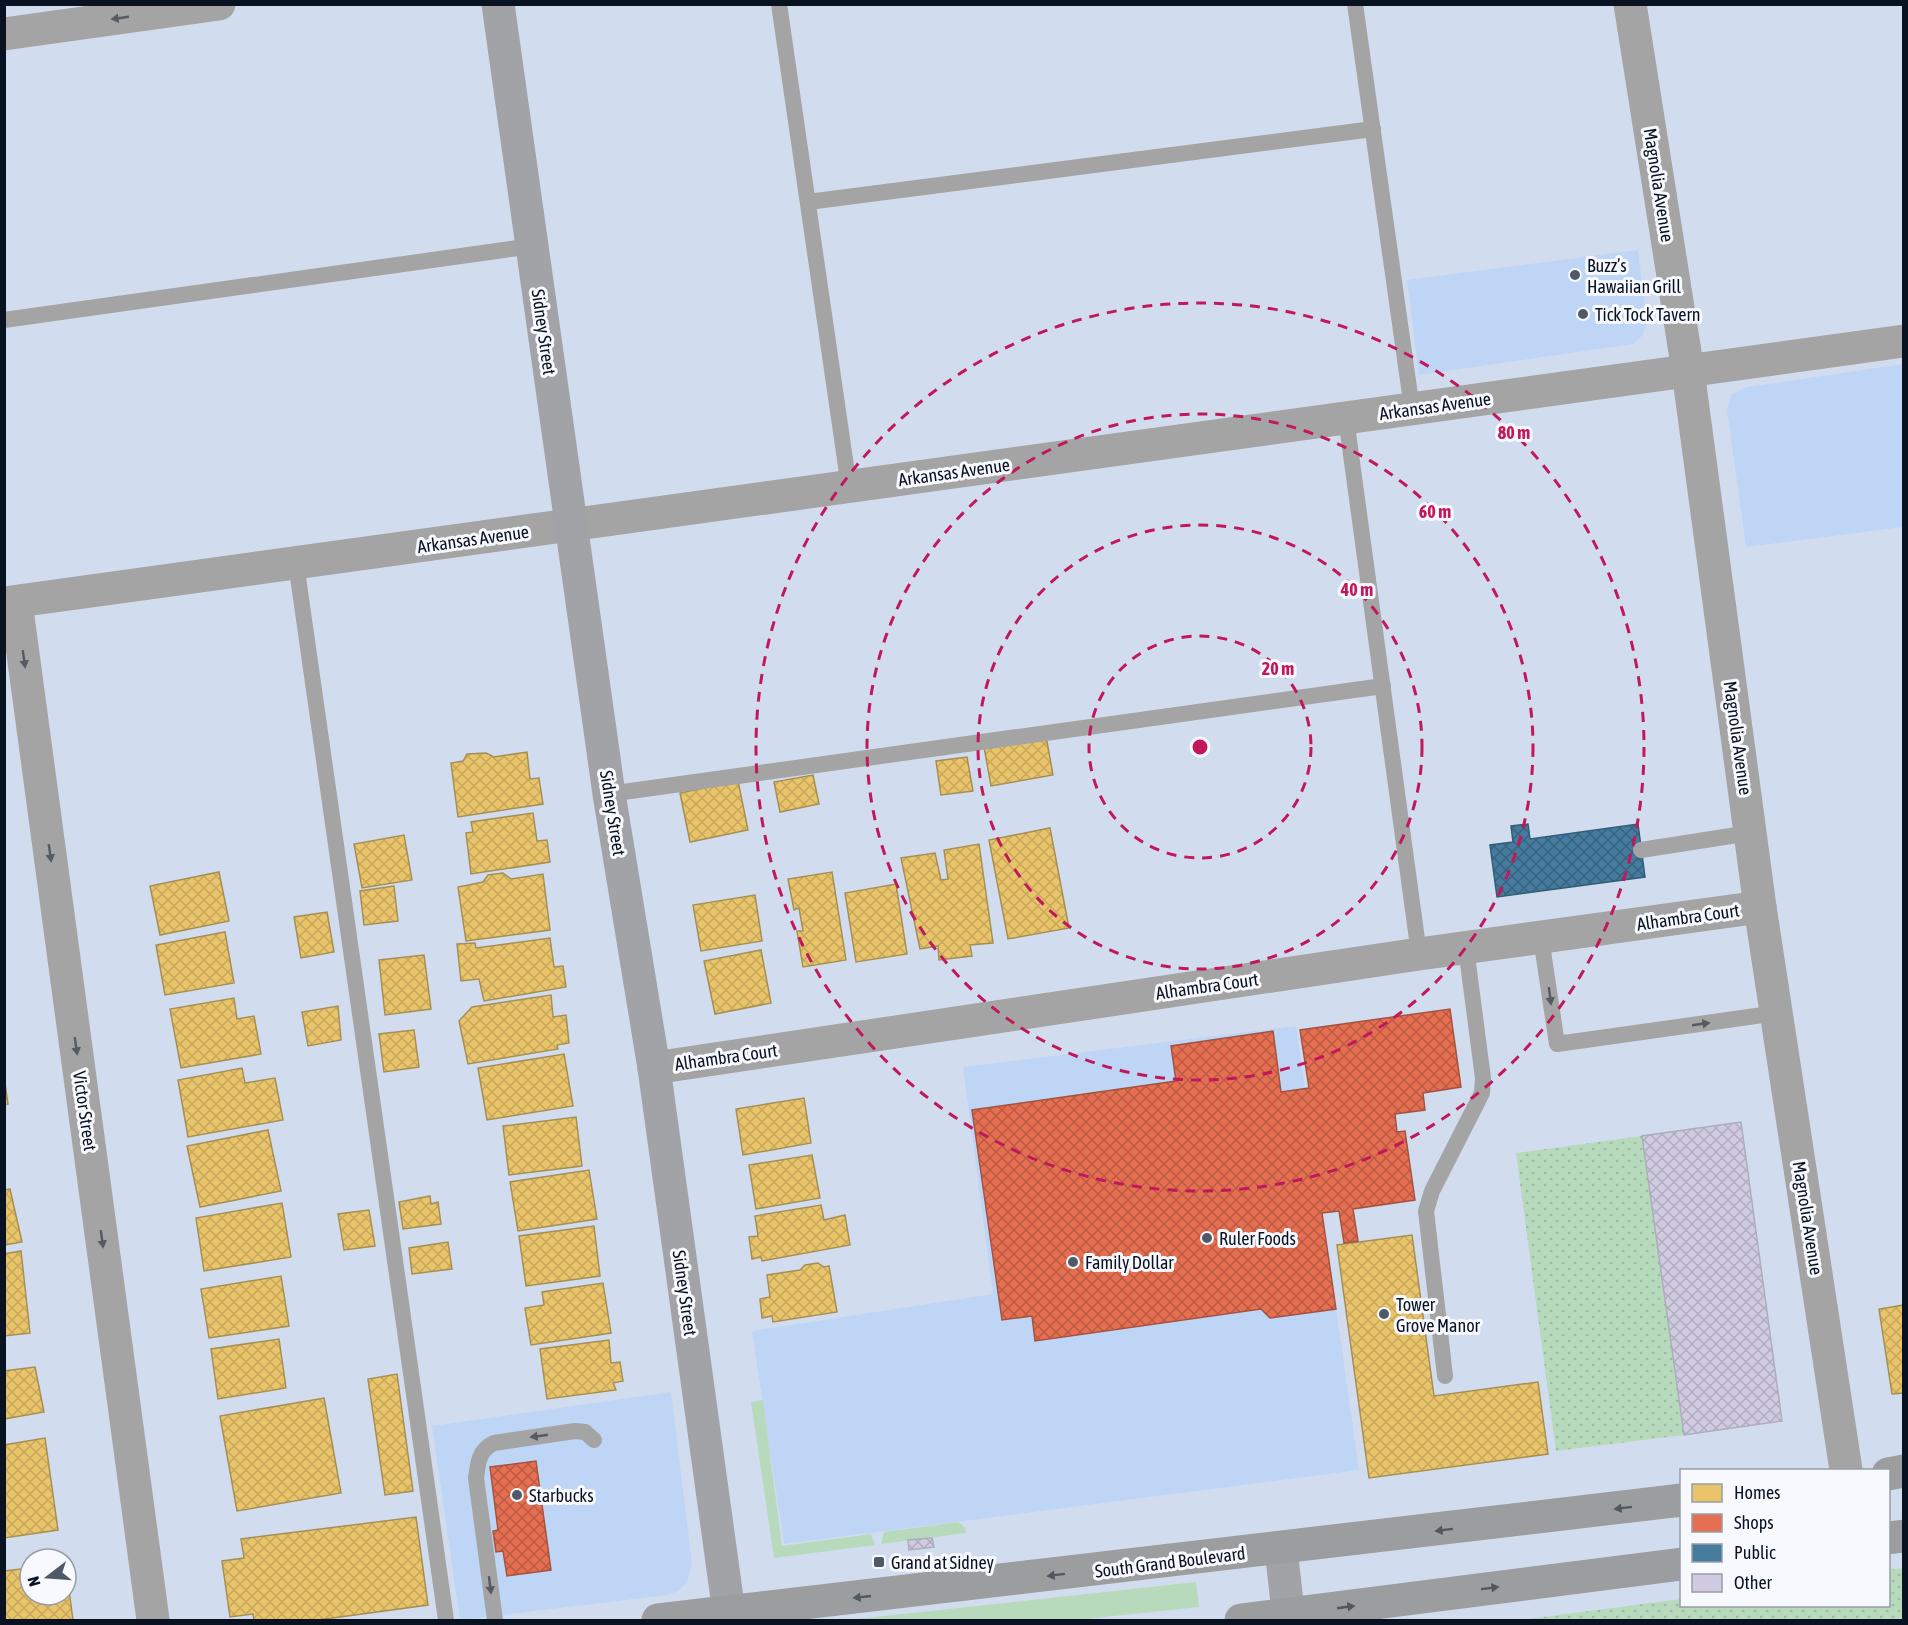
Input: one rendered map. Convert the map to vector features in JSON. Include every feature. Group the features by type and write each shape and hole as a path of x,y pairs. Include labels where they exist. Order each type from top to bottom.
{"main road":[{"name":"South Grand Boulevard","path":"658,1620 729,1616 1680,1500"},
{"path":"1241,1620 1288,1618 1680,1564"}],"street":[{"path":"4,34 219,4"},
{"name":"Sidney Street","path":"498,4 609,794 654,1068 729,1616"},
{"name":"Magnolia Avenue","path":"1630,4 1688,371 1760,907 1846,1469"},
{"name":"Arkansas Avenue","path":"10,602 1904,341"},
{"name":"Victor Street","path":"10,602 153,1620"},
{"name":"Alhambra Court","path":"654,1068 1419,954 1760,907"},
{"path":"1281,1549 1288,1618"}],"lane":[{"path":"779,4 849,486"},
{"path":"1355,4 1412,409"},
{"path":"808,202 1373,129"},
{"path":"4,320 532,246"},
{"path":"1346,418 1419,954"},
{"path":"296,563 446,1620"},
{"path":"609,794 1383,686"},
{"path":"1641,850 1750,833"},
{"path":"1541,938 1557,1044 1777,1013"},
{"path":"1445,1376 1426,1211 1432,1191 1482,1093 1483,1078 1466,948"},
{"path":"495,1620 476,1478 480,1456 486,1447 494,1443 575,1431 585,1432 594,1440"}],"shaded area":[{"path":"1638,250 1647,323 1642,336 1633,344 1419,375 1407,280"},
{"path":"1903,364 1903,527 1746,547 1727,410 1732,394 1747,387"},
{"path":"1296,1026 1359,1470 784,1544 752,1331 993,1294 963,1067"},
{"path":"671,1392 692,1563 687,1583 678,1591 667,1595 460,1620 432,1426"}],"green space":[{"path":"1642,1136 1684,1435 1556,1451 1516,1153"},
{"path":"763,1400 782,1546 871,1534 875,1545 774,1558 751,1402"},
{"path":"958,1522 965,1528 966,1533 881,1544 884,1532"},
{"path":"1903,1568 1903,1620 1520,1620 1680,1599 1680,1607 1890,1607 1890,1570"},
{"path":"1196,1582 1199,1607 1076,1620 848,1620"}],"building: Homes":[{"path":"1046,736 1053,775 991,786 984,747"},
{"path":"527,752 530,779 539,778 543,804 458,817 451,763 463,761 467,754 486,753 494,757"},
{"path":"967,757 973,791 941,795 936,761"},
{"path":"813,775 819,804 780,812 774,782"},
{"path":"738,781 748,830 690,842 680,793"},
{"path":"533,813 537,841 547,840 550,862 471,874 466,833 473,832 471,822"},
{"path":"1050,828 1069,928 1008,939 989,840"},
{"path":"404,835 412,880 362,888 354,844"},
{"path":"979,844 993,943 970,945 972,956 939,960 938,946 920,949 901,858 935,853 941,880 948,879 944,850"},
{"path":"219,872 229,921 160,935 150,886"},
{"path":"832,872 846,960 803,967 797,931 803,931 799,908 794,910 788,879"},
{"path":"503,873 511,879 543,874 550,930 466,941 458,887 483,882 488,875"},
{"path":"896,884 907,954 856,962 845,893"},
{"path":"394,886 398,921 364,925 360,891"},
{"path":"755,895 762,941 701,951 693,905"},
{"path":"327,912 334,952 301,958 294,917"},
{"path":"225,932 234,983 165,995 156,945"},
{"path":"550,938 554,967 563,966 566,987 484,1001 479,979 461,981 457,944 475,943 476,948"},
{"path":"761,950 771,1003 715,1014 704,961"},
{"path":"424,955 431,1009 385,1015 379,960"},
{"path":"551,995 553,1017 566,1015 569,1043 557,1045 558,1049 468,1064 459,1021 472,1007"},
{"path":"234,998 237,1019 254,1016 261,1054 181,1068 170,1009"},
{"path":"338,1006 341,1040 308,1046 302,1012"},
{"path":"414,1030 419,1067 384,1072 379,1034"},
{"path":"564,1054 573,1106 487,1120 478,1068"},
{"path":"242,1068 245,1083 275,1078 283,1120 188,1137 178,1080"},
{"path":"4,1076 8,1104 4,1105"},
{"path":"804,1098 811,1143 743,1155 736,1109"},
{"path":"576,1117 582,1166 509,1175 503,1126"},
{"path":"268,1130 281,1191 200,1207 187,1146"},
{"path":"812,1155 820,1198 756,1209 749,1165"},
{"path":"589,1170 597,1219 518,1231 510,1182"},
{"path":"10,1189 22,1242 4,1245 4,1190"},
{"path":"430,1196 431,1204 438,1202 441,1224 403,1229 399,1202"},
{"path":"282,1203 291,1257 204,1271 196,1218"},
{"path":"821,1205 824,1220 845,1215 850,1245 762,1261 761,1257 752,1259 749,1237 758,1236 755,1216"},
{"path":"369,1210 375,1246 344,1250 338,1214"},
{"path":"594,1226 600,1276 526,1286 519,1236"},
{"name":"Tower Grove Manor","path":"1412,1235 1434,1396 1538,1382 1548,1454 1369,1478 1337,1245"},
{"path":"448,1242 452,1269 412,1274 409,1248"},
{"path":"21,1251 30,1333 4,1336 4,1254"},
{"path":"818,1263 824,1267 829,1266 837,1312 773,1322 772,1316 762,1318 760,1299 770,1297 767,1275 800,1270 805,1265"},
{"path":"281,1276 289,1326 209,1338 201,1289"},
{"path":"603,1283 611,1333 531,1345 525,1308 544,1305 542,1292"},
{"path":"1904,1305 1904,1393 1892,1394 1879,1309"},
{"path":"279,1339 286,1388 218,1399 211,1349"},
{"path":"609,1340 611,1363 620,1362 623,1381 613,1383 616,1390 547,1399 540,1349"},
{"path":"35,1367 44,1412 4,1419 4,1371"},
{"path":"397,1374 413,1491 385,1495 368,1379"},
{"path":"324,1398 341,1493 237,1511 220,1416"},
{"path":"45,1438 58,1530 4,1538 4,1445"},
{"path":"416,1517 428,1605 318,1620 254,1620 253,1614 230,1617 222,1561 244,1558 241,1539"},
{"path":"18,1569 18,1607 71,1607 73,1620 4,1620 4,1571"}],"building: Shops":[{"path":"1450,1009 1461,1087 1423,1093 1425,1110 1395,1114 1397,1132 1405,1131 1415,1200 1353,1209 1358,1241 1344,1243 1339,1211 1322,1213 1336,1309 1270,1318 1261,1309 1035,1341 1032,1316 1002,1320 972,1110 1176,1081 1171,1046 1273,1031 1281,1092 1309,1088 1300,1030"},
{"name":"Starbucks","path":"536,1461 551,1570 507,1576 503,1551 496,1552 493,1531 498,1530 490,1467"}],"building: Public":[{"path":"1528,824 1530,839 1638,824 1645,877 1497,897 1490,845 1513,842 1511,826"}],"building: Other":[{"path":"1741,1122 1782,1421 1684,1435 1642,1136"},
{"path":"932,1538 934,1547 909,1550 908,1540"}],"place":[{"name":"Buzz’s Hawaiian Grill","path":"1575,275"},
{"name":"Tick Tock Tavern","path":"1583,314"},
{"name":"Ruler Foods","path":"1207,1238"},
{"name":"Family Dollar","path":"1073,1262"},
{"name":"Tower Grove Manor","path":"1384,1314"},
{"name":"Starbucks","path":"517,1495"},
{"name":"Grand at Sidney","path":"879,1562"}]}
